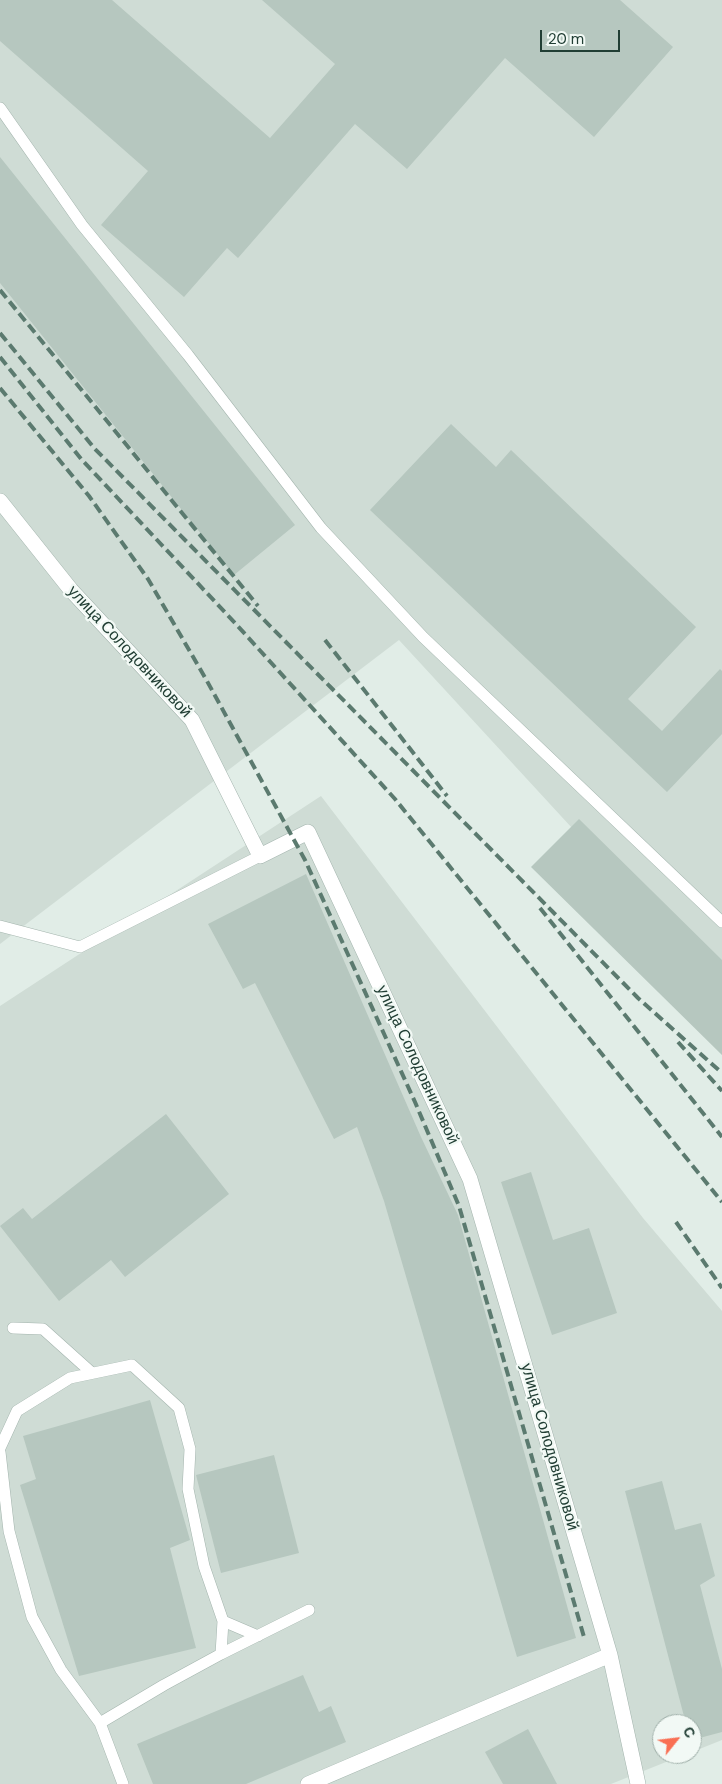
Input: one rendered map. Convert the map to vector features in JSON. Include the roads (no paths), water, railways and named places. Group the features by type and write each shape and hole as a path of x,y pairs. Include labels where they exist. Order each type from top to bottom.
{"street":[{"name":"улица Солодовниковой","path":"0,501 71,590 192,720 260,856 308,832 470,1178 610,1655 638,1784"},
{"path":"308,1784 610,1655"}],"lane":[{"path":"0,108 82,225 188,355 322,528 422,637 722,922"},
{"path":"0,926 80,947 260,856"},
{"path":"13,1328 44,1329 92,1373"},
{"path":"0,1448 17,1412 70,1378 92,1373 132,1365 179,1408 190,1449 188,1489 204,1566 223,1621 221,1654"},
{"path":"0,1452 9,1531 32,1617 61,1670 100,1723 123,1784"},
{"path":"100,1723 221,1654 309,1610"},
{"path":"223,1621 258,1636"}],"railway":[{"path":"0,290 258,606"},
{"path":"0,333 95,449 638,998 722,1073"},
{"path":"0,357 82,460 235,623 395,799 722,1202"},
{"path":"0,388 89,496 148,579 207,681 305,860 415,1102 459,1206 584,1637"},
{"path":"325,640 447,796"},
{"path":"540,908 722,1137"},
{"path":"678,1042 722,1091"},
{"path":"676,1222 722,1288"}]}
